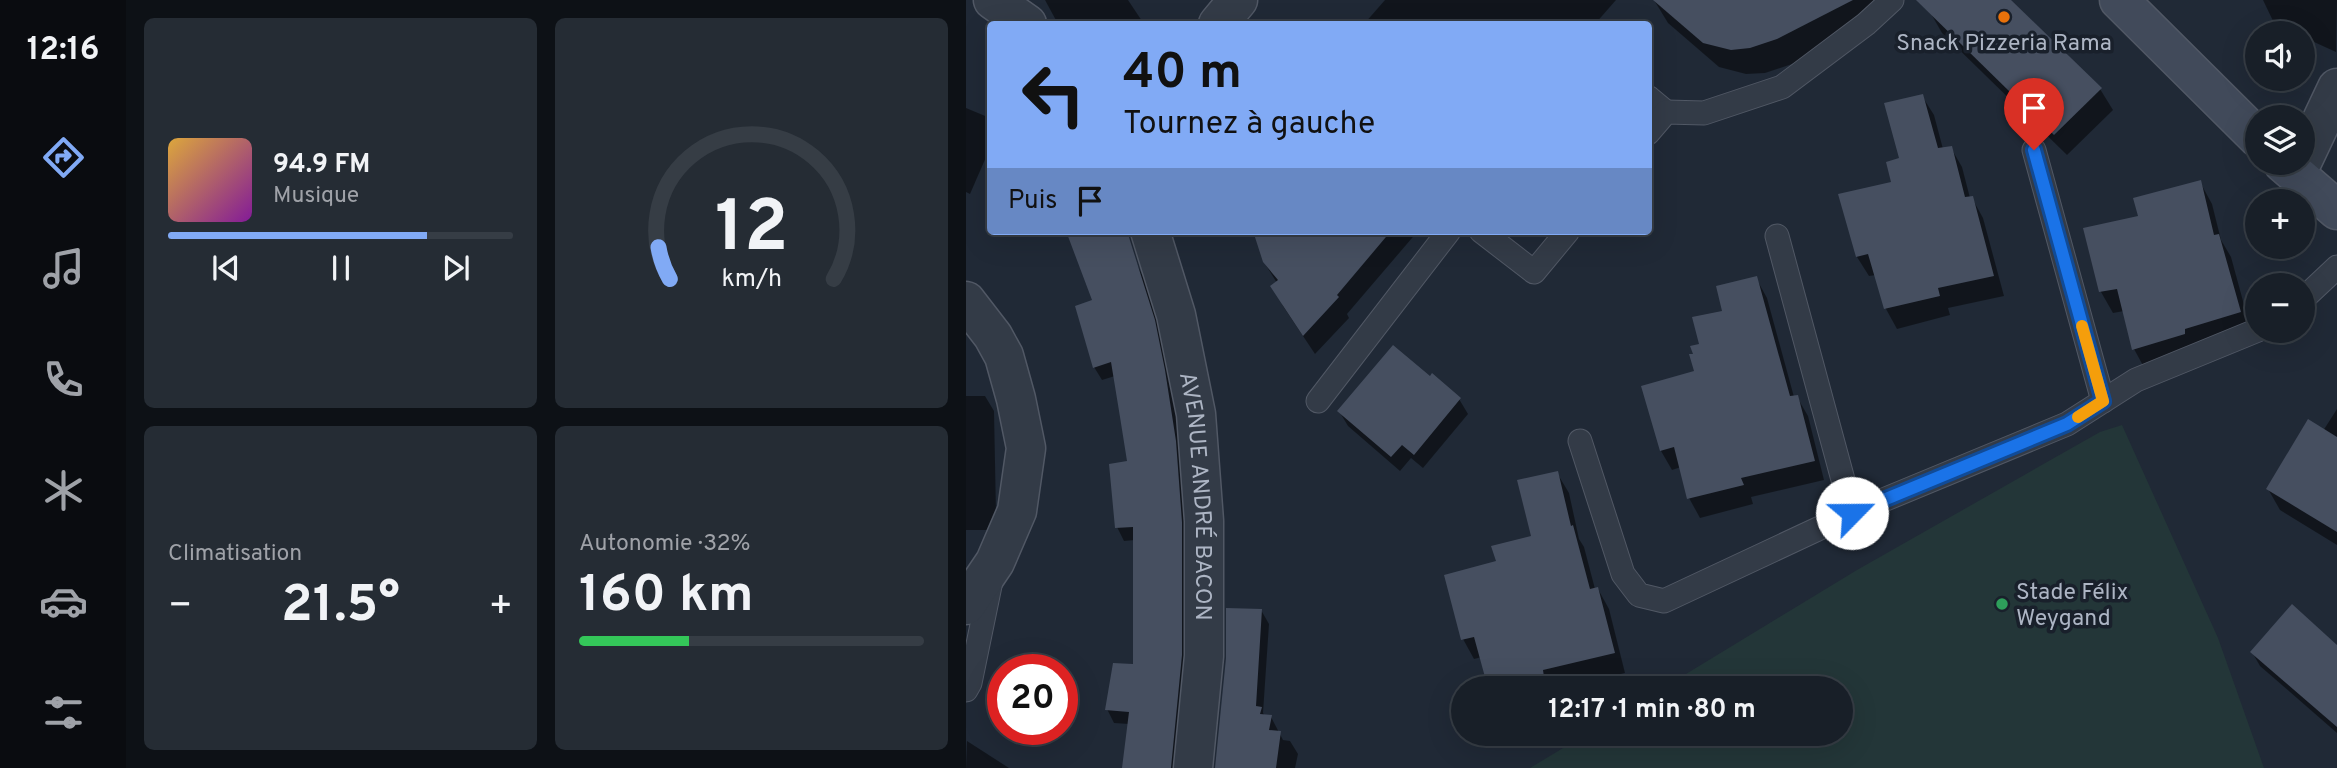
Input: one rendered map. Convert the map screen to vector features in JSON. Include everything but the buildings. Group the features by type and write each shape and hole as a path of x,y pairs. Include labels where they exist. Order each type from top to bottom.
{"street":[{"path":"993,0 1023,21"},
{"path":"1220,21 1238,0"},
{"path":"2126,2 2245,125"},
{"path":"2315,129 2337,88"},
{"path":"2305,175 2337,210"},
{"name":"AVENUE ANDRÉ BACON","path":"1151,235 1176,315 1196,414 1204,521 1204,656 1193,768"},
{"path":"966,301 993,336 1004,356 1026,448 1017,511 995,562 966,605"}],"lane":[{"path":"1652,100 1666,112 1704,113 1782,87 1866,24 1892,0"},
{"path":"1652,128 1666,112"},
{"path":"2034,150 2103,401"},
{"path":"1318,401 1446,235"},
{"path":"1486,235 1534,272 1565,235"},
{"path":"1777,236 1852,513"},
{"path":"2315,288 2337,267"},
{"path":"1580,442 1623,574 1639,595 1664,601 1852,513 2067,424 2136,380 2245,335"},
{"path":"966,690 970,683 995,562"}],"shaded area":[{"name":"Stade Félix Weygand","path":"2122,425 2218,638 2264,768 1530,768 1566,746 1853,746 1853,676 1683,676 1857,570 2100,432"}],"slow traffic":[{"path":"2078,417 2103,401 2082,326"}],"place":[{"name":"Snack Pizzeria Rama","path":"2004,17"},
{"name":"Stade Félix Weygand","path":"2002,604"}],"route":[{"path":"1852,513 2067,424 2103,401 2034,150"}]}
